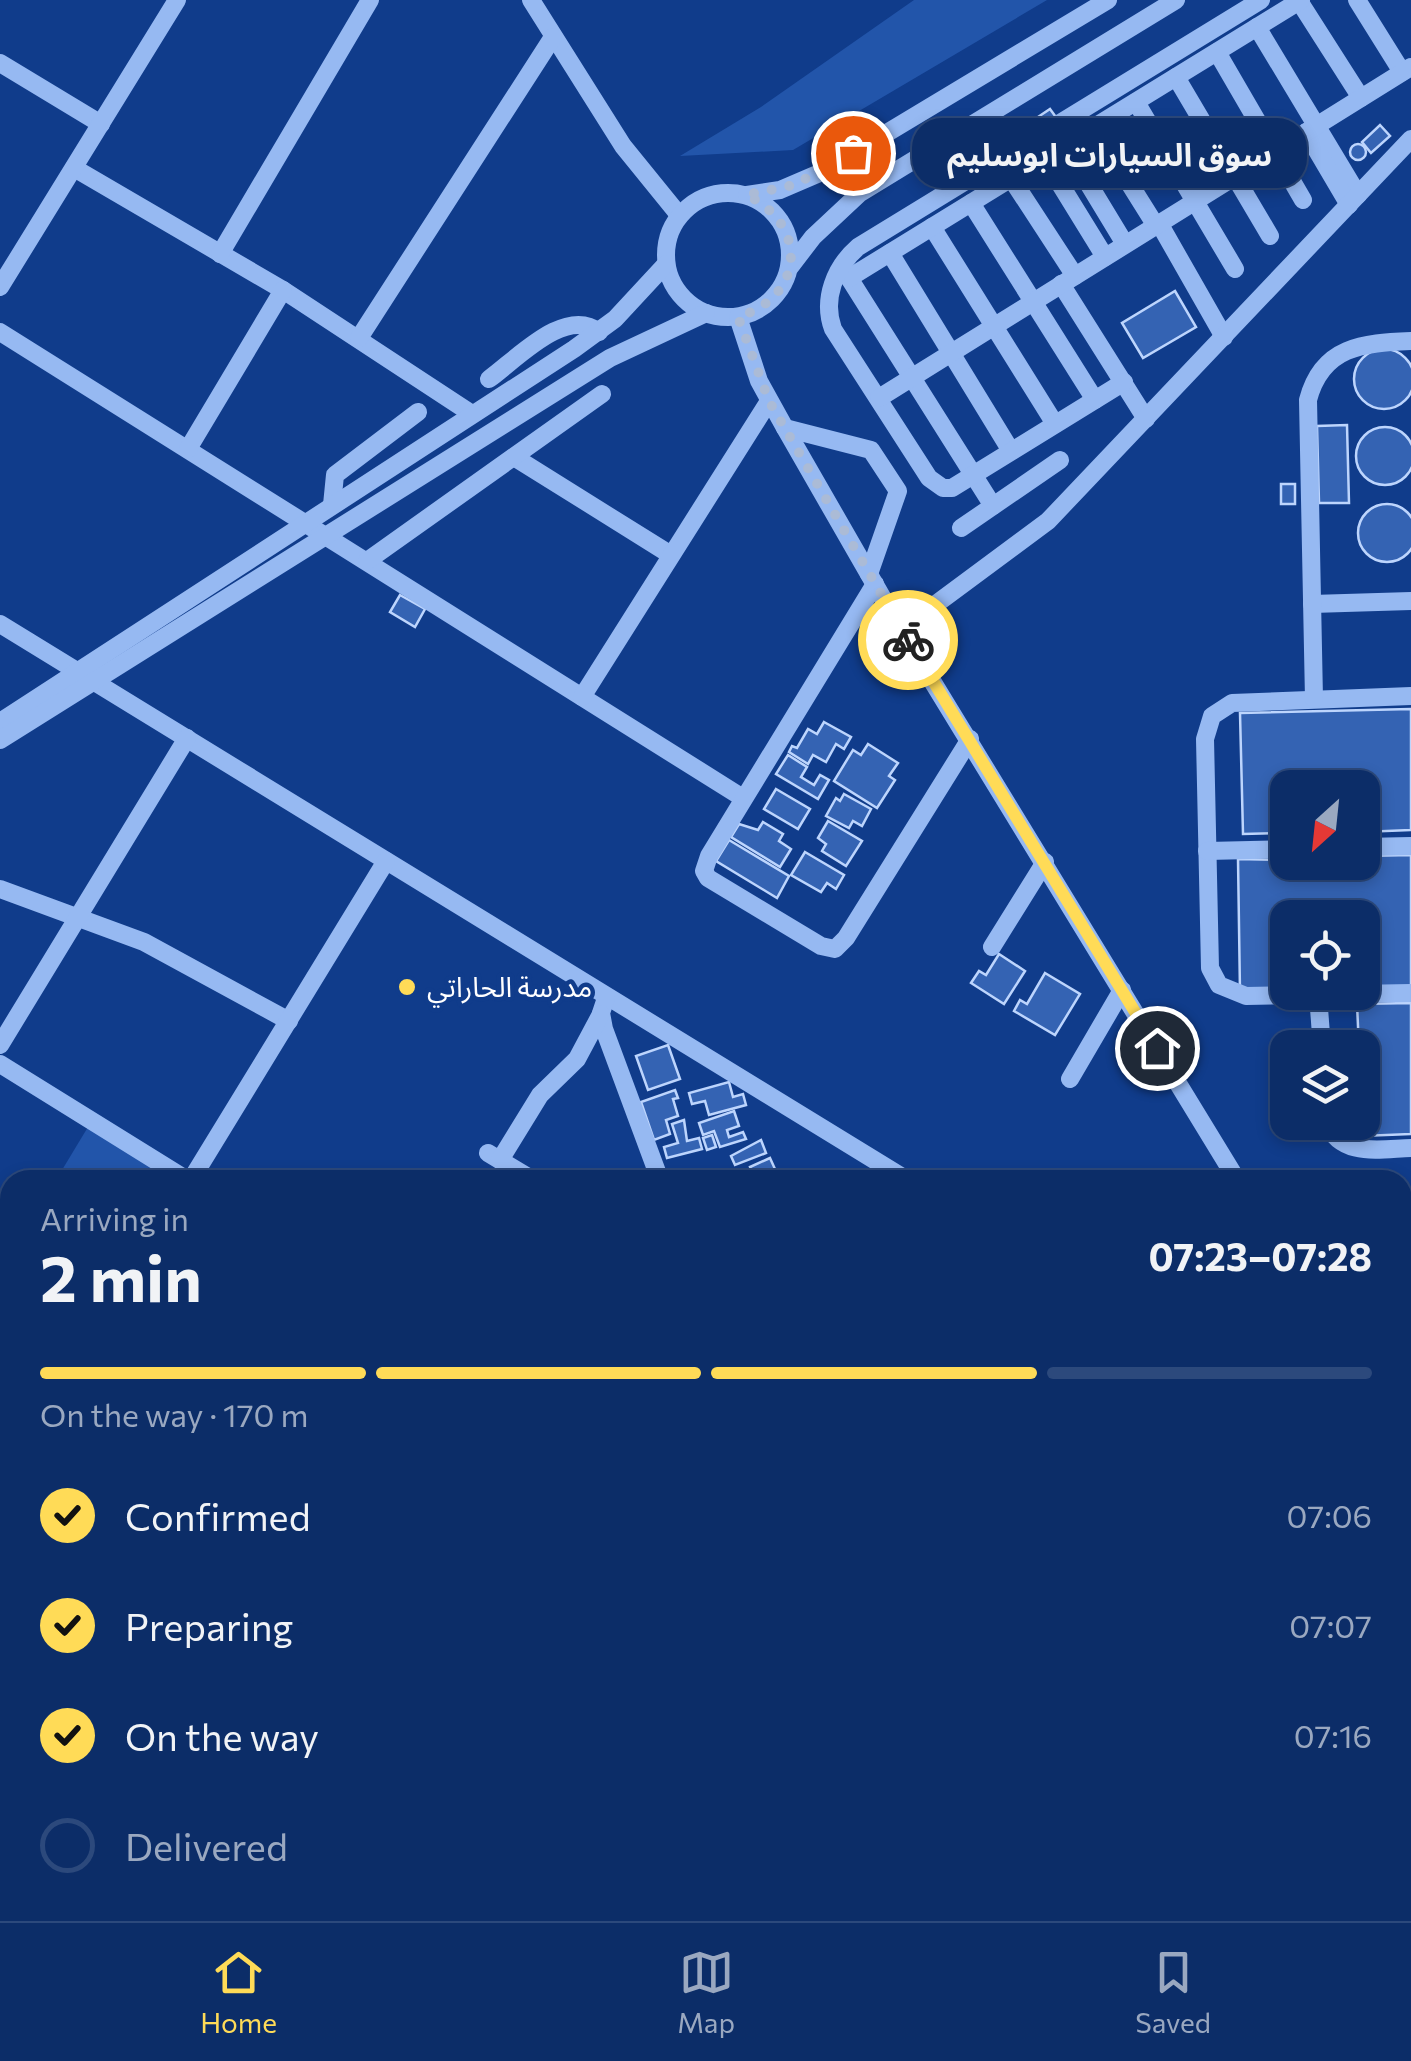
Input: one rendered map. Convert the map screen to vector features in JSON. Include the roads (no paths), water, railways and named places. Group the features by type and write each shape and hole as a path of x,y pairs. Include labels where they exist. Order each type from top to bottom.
{"street":[{"path":"0,288 177,0"},
{"path":"220,254 370,0"},
{"path":"532,0 629,155 680,215"},
{"path":"1108,0 822,172 780,190 710,195 680,215 668,238 666,264 684,299 706,313 738,317 766,305 812,237 860,194 1176,0"},
{"path":"1124,382 952,488 935,485 830,319 828,301 858,247 1261,0"},
{"path":"845,272 890,253 1300,0 1361,98"},
{"path":"879,398 1406,69 1357,0"},
{"path":"1257,27 1354,200"},
{"path":"360,338 553,37"},
{"path":"1216,52 1303,200"},
{"path":"0,63 100,124"},
{"path":"1176,76 1270,236"},
{"path":"1136,102 1235,269"},
{"path":"1094,127 1161,222 1228,333"},
{"path":"902,630 1026,540 1411,139"},
{"path":"1065,145 1125,244"},
{"path":"1044,158 1105,257"},
{"path":"74,168 283,290 472,414"},
{"path":"1011,178 1124,382 1150,415"},
{"path":"746,195 777,215 786,231 790,267"},
{"path":"971,202 1095,400"},
{"path":"932,227 1055,424"},
{"path":"890,253 1011,451"},
{"path":"0,722 599,332 666,264"},
{"path":"845,272 993,506"},
{"path":"1069,280 1150,415"},
{"path":"188,450 283,290"},
{"path":"0,740 610,358 706,313"},
{"path":"738,317 769,401 902,630 1231,1170"},
{"path":"489,379 566,325 584,323 599,332"},
{"path":"0,332 743,798"},
{"path":"1314,699 1308,415 1312,385 1341,351 1370,343 1411,341"},
{"path":"367,561 602,394"},
{"path":"582,696 769,401"},
{"path":"332,505 335,475 418,412"},
{"path":"785,428 871,450 898,491 872,579 705,862 708,878 821,946 835,949 846,938 970,739"},
{"path":"514,456 671,555"},
{"path":"961,528 1060,460"},
{"path":"1312,604 1411,601"},
{"path":"0,624 386,861 604,1006 890,1170"},
{"path":"1270,996 1236,996 1219,986 1210,968 1205,739 1212,716 1239,701 1411,696"},
{"path":"0,1045 187,738"},
{"path":"1380,847 1411,846"},
{"path":"1207,851 1270,849"},
{"path":"196,1170 386,861"},
{"path":"992,947 1046,862"},
{"path":"0,889 179,959 289,1021"},
{"path":"1070,1079 1122,990"},
{"path":"1380,994 1411,993"},
{"path":"516,1170 494,1157 540,1095 577,1059 604,1006"},
{"path":"604,1006 657,1170"},
{"path":"0,1064 182,1170"},
{"path":"1338,1140 1356,1149 1411,1148"}],"place":[{"name":"سوق السيارات ابوسليم","path":"853,153"},
{"name":"مدرسة الحاراتي","path":"407,987"}]}
